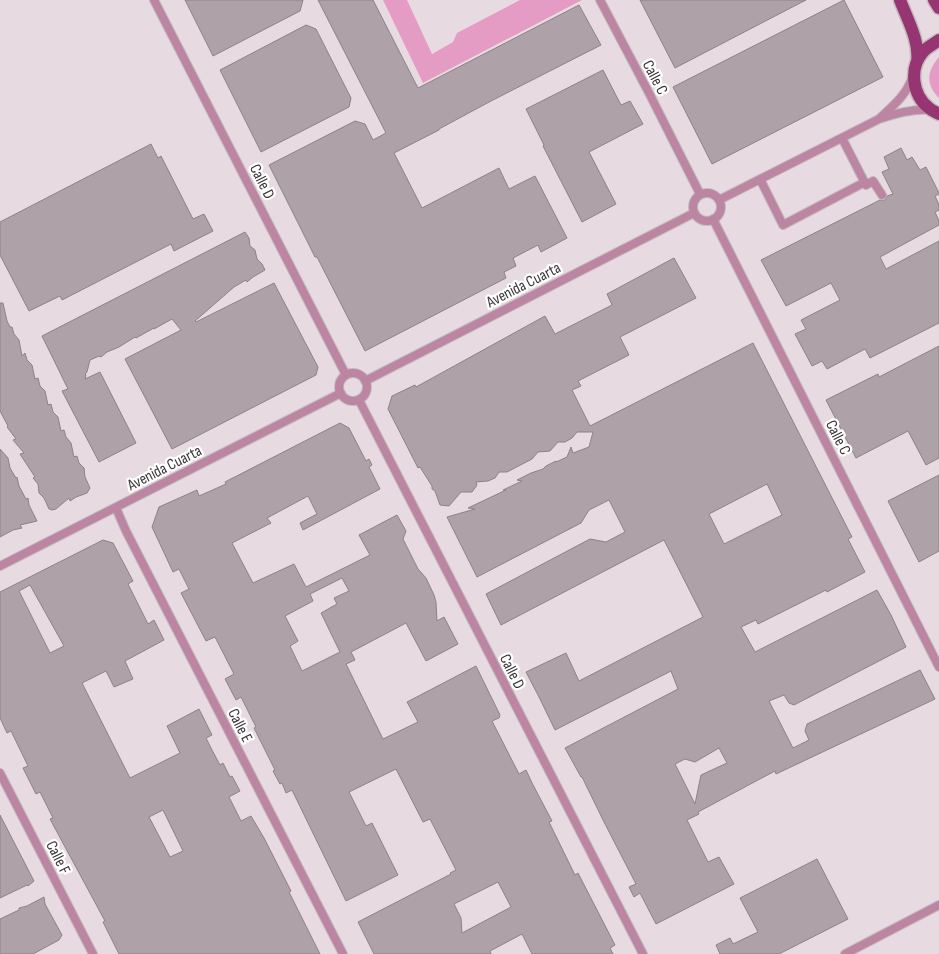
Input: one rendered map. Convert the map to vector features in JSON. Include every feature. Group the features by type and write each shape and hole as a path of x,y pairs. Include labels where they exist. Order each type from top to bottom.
{"main road":[{"path":"900,0 914,34 918,54 915,68 915,88 919,97 928,108 935,112"},
{"path":"934,0 939,8"},
{"path":"915,68 924,51 939,40"}],"street":[{"name":"Calle D","path":"154,0 346,375"},
{"name":"Calle C","path":"600,0 700,194"},
{"path":"879,119 910,85 915,68"},
{"path":"719,200 879,119 916,110 935,112"},
{"path":"842,138 866,185 873,182 882,195"},
{"path":"760,179 783,225 865,182"},
{"path":"710,193 719,200 720,213 713,220 701,220 695,216 692,206 694,200 700,194 710,193"},
{"name":"Avenida Cuarta","path":"365,380 694,213"},
{"name":"Calle C","path":"713,220 939,667"},
{"path":"356,374 362,376 365,380 367,388 362,399 349,400 341,393 339,387 346,375 356,374"},
{"name":"Avenida Cuarta","path":"0,566 341,393"},
{"name":"Calle D","path":"359,400 642,954"},
{"name":"Calle E","path":"116,508 343,954"},
{"name":"Calle F","path":"0,774 92,954"},
{"path":"845,954 939,905"}],"shaded area":[{"path":"383,0 407,0 432,54 453,42 457,33 520,0 582,0 423,83"},
{"path":"939,57 939,98 931,88 929,78 932,67"}],"building":[{"path":"185,0 303,0 300,11 213,56"},
{"path":"318,0 373,0 418,88 579,5 601,45 394,153 422,208 499,168 509,189 535,176 567,238 541,252 538,245 513,258 516,266 504,272 506,278 365,351 269,165 355,121 365,124 373,140 386,133"},
{"path":"640,0 806,0 675,68"},
{"path":"844,0 883,77 712,164 673,87"},
{"path":"306,25 316,29 351,98 349,107 261,152 220,70"},
{"path":"603,70 621,105 630,101 643,124 589,152 616,204 582,222 526,109"},
{"path":"151,144 158,158 161,156 193,219 204,214 213,231 174,251 171,244 62,300 60,296 29,311 0,255 0,222"},
{"path":"901,148 907,160 912,157 920,170 926,167 939,193 935,196 939,210 935,212 939,225 880,257 886,269 939,241 939,323 870,358 865,349 827,369 822,361 812,366 795,334 806,329 801,320 840,300 831,283 786,306 761,260 880,200 885,200 887,196 893,194 882,172 889,169 884,157"},
{"path":"245,232 249,238 250,246 255,250 257,259 265,270 247,282 246,280 234,287 195,321 274,283 318,367 316,375 172,449 125,359 181,330 172,319 135,337 101,357 90,360 85,379 100,372 136,443 99,462 62,391 68,389 42,336"},
{"path":"674,258 696,298 620,337 629,355 578,381 581,386 572,390 590,426 753,343 852,537 848,539 865,572 758,624 756,620 741,627 755,652 877,590 906,647 794,705 789,703 784,695 769,701 793,748 809,740 805,731 807,724 920,670 935,699 776,774 775,771 698,812 699,814 687,820 708,862 719,857 734,884 656,924 640,893 634,897 629,887 636,884 582,777 565,748 678,689 671,671 555,730 526,672 566,653 579,681 703,617 664,540 501,625 486,594 590,539 606,542 625,532 609,500 589,510 581,523 477,577 447,517 475,509 468,508 522,481 517,480 567,457 571,447 573,453 589,447 593,432 577,432 565,442 558,442 550,451 538,452 532,459 507,472 499,472 495,478 488,481 476,482 477,485 472,492 461,492 449,506 440,505 435,491 420,467 418,468 388,409 392,396 415,385 416,387 545,316 555,334 612,305 607,294","holes":["767,484 782,515 724,544 709,514","719,748 727,763 701,775 695,804 675,764 685,759 695,762"]},
{"path":"0,303 3,303 7,321 19,340 22,356 25,353 27,360 32,365 35,379 38,378 40,386 45,391 48,405 51,404 53,412 58,417 61,431 64,430 66,437 71,443 74,457 77,456 79,463 84,468 85,477 90,488 87,493 70,501 69,498 56,509 49,509 44,498 39,493 38,484 33,478 35,477 20,454 24,453 13,440 16,439 7,427 0,411"},
{"path":"939,346 939,458 926,465 908,431 856,458 826,400 878,374 879,377"},
{"path":"340,423 349,428 366,461 369,459 372,465 369,467 380,489 303,530 300,523 317,514 308,496 267,518 271,523 232,543 253,583 294,564 306,587 370,555 359,535 397,515 406,531 403,539 434,595 437,621 444,617 458,644 426,661 406,623 351,652 355,660 346,664 383,739 418,722 407,702 476,666 500,715 499,718 492,721 519,774 526,770 552,821 549,822 575,875 578,873 615,945 610,948 613,954 532,954 522,934 490,951 491,954 374,954 358,922 456,870 430,819 423,822 396,769 349,792 366,826 372,823 398,875 346,901 292,790 286,793 282,783 280,784 241,697 236,700 225,679 234,674 215,637 206,641 181,593 189,589 179,569 173,572 152,527 159,507 197,490 199,496 226,484 225,482","holes":["342,578 349,591 334,598 337,604 321,613 340,652 302,671 290,646 298,641 285,616 313,601 310,594","498,882 511,907 462,933 461,918 454,904"]},
{"path":"0,449 8,458 10,468 17,477 19,486 26,499 28,498 29,505 37,521 20,525 22,528 13,530 0,537"},
{"path":"939,475 939,551 919,562 888,501"},
{"path":"103,540 113,543 133,581 128,584 148,624 154,620 164,640 125,661 133,679 114,687 106,671 82,683 130,778 180,753 167,726 199,709 212,735 206,738 212,750 220,765 223,763 230,777 232,776 240,791 229,797 241,821 251,816 264,838 320,954 119,954 103,922 105,921 50,819 53,818 40,792 36,794 23,768 28,766 11,731 7,733 0,718 0,592","holes":["30,585 64,646 50,653 19,591","163,810 183,851 170,857 149,817"]},
{"path":"0,815 34,881 28,886 0,898"},
{"path":"817,859 848,919 779,954 720,954 716,945 730,938 733,944 758,932 740,898"},
{"path":"44,897 45,904 62,935 59,940 33,954 0,954 0,919"}]}
